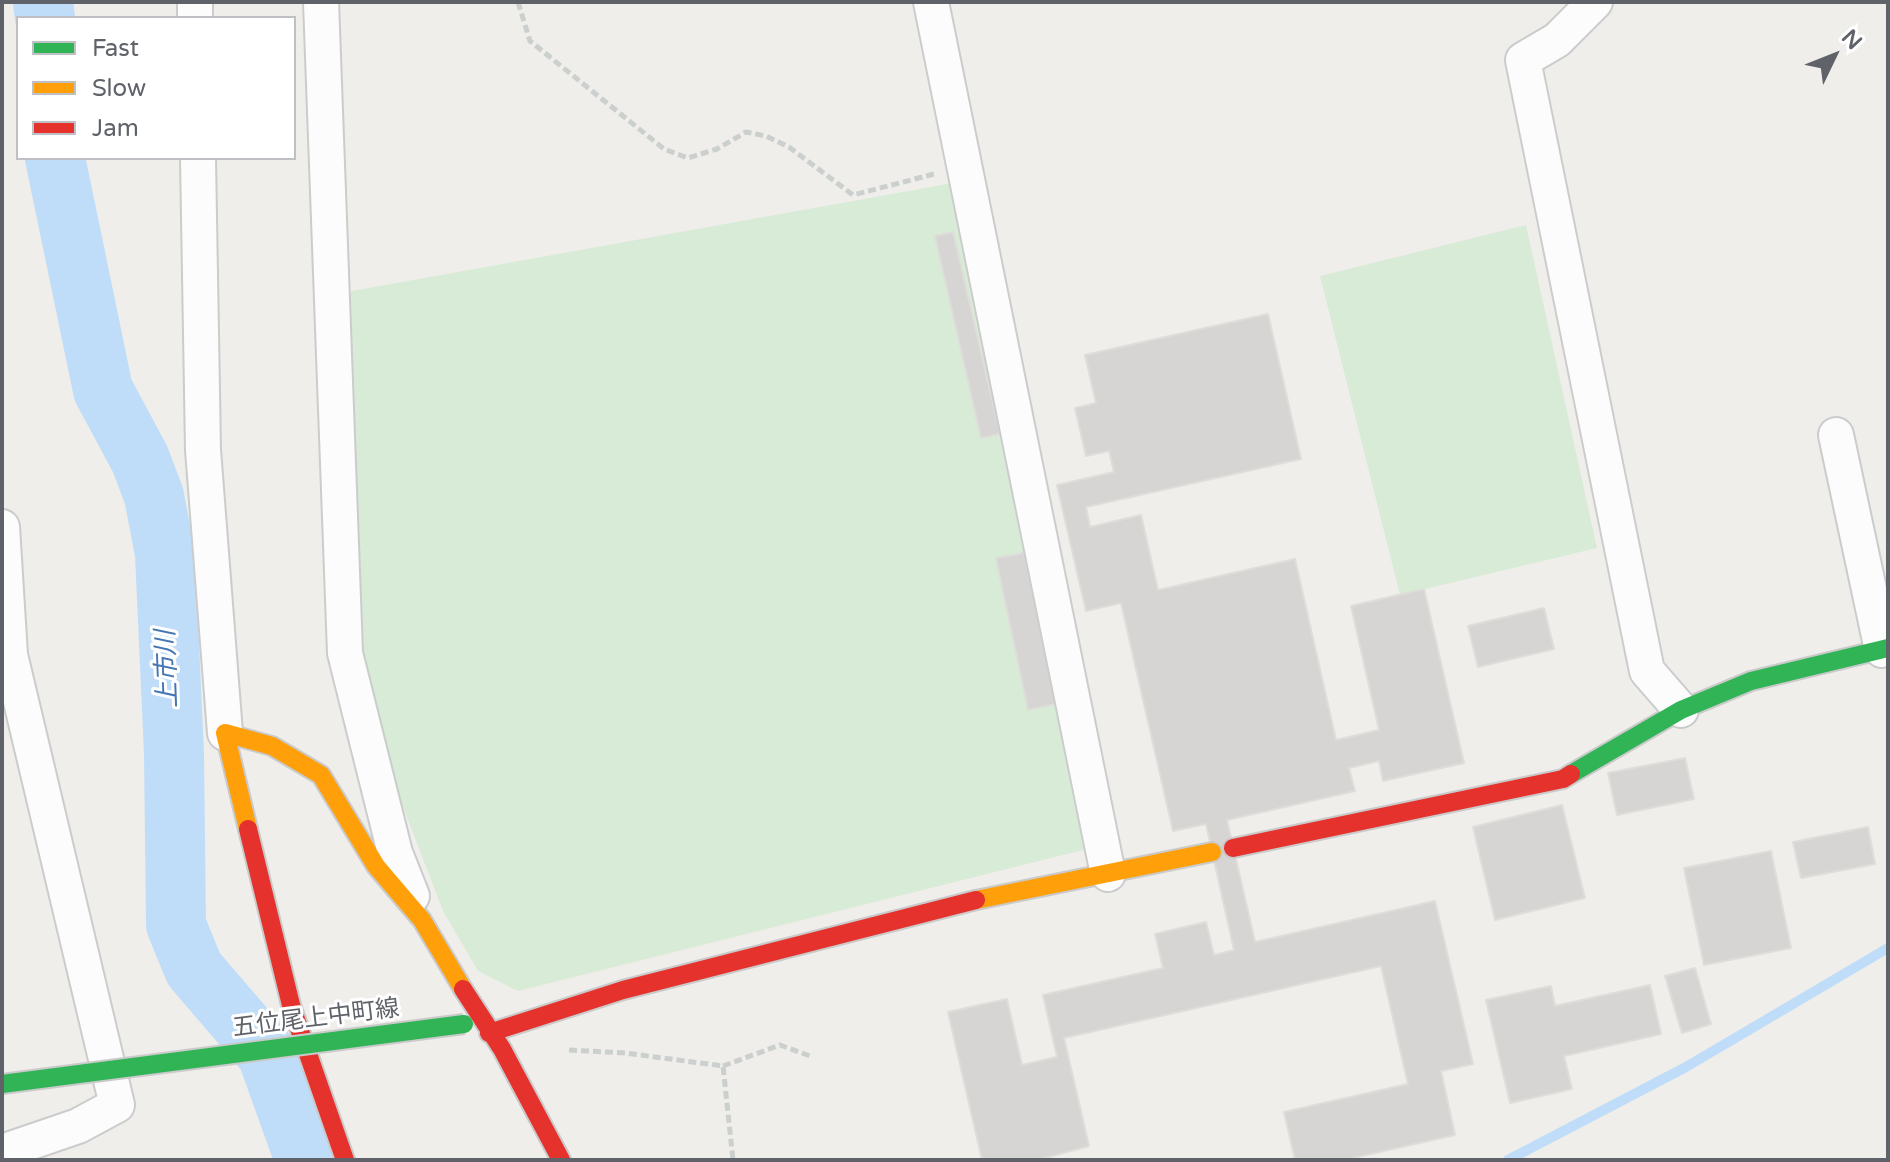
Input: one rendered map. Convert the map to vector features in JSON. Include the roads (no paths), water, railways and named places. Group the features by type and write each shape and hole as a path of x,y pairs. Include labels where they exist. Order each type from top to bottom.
{"street":[{"path":"321,2 345,653 395,853 422,920 489,1033 502,1049 561,1160"},
{"path":"931,2 1108,874"},
{"path":"1595,2 1557,40 1523,60 1647,671 1681,710"},
{"path":"198,160 203,450 225,733 291,1005 345,1160"},
{"path":"1233,848 1563,779 1681,710 1751,681 1885,649 1836,435"},
{"path":"2,527 10,655 117,1105 78,1126 2,1152"},
{"path":"225,733 272,746 321,775 376,866 422,920"},
{"path":"489,1033 623,990 930,909 1212,852"},
{"name":"五位尾上中町線","path":"2,1084 464,1024 489,1033"}],"waterway":[{"name":"上市川","path":"43,2 45,16"},
{"name":"上市川","path":"55,160 103,390 140,459 154,496 165,554 174,754 176,925 194,969 267,1054 305,1160"},
{"path":"1508,1160 1686,1067 1888,948"}]}
